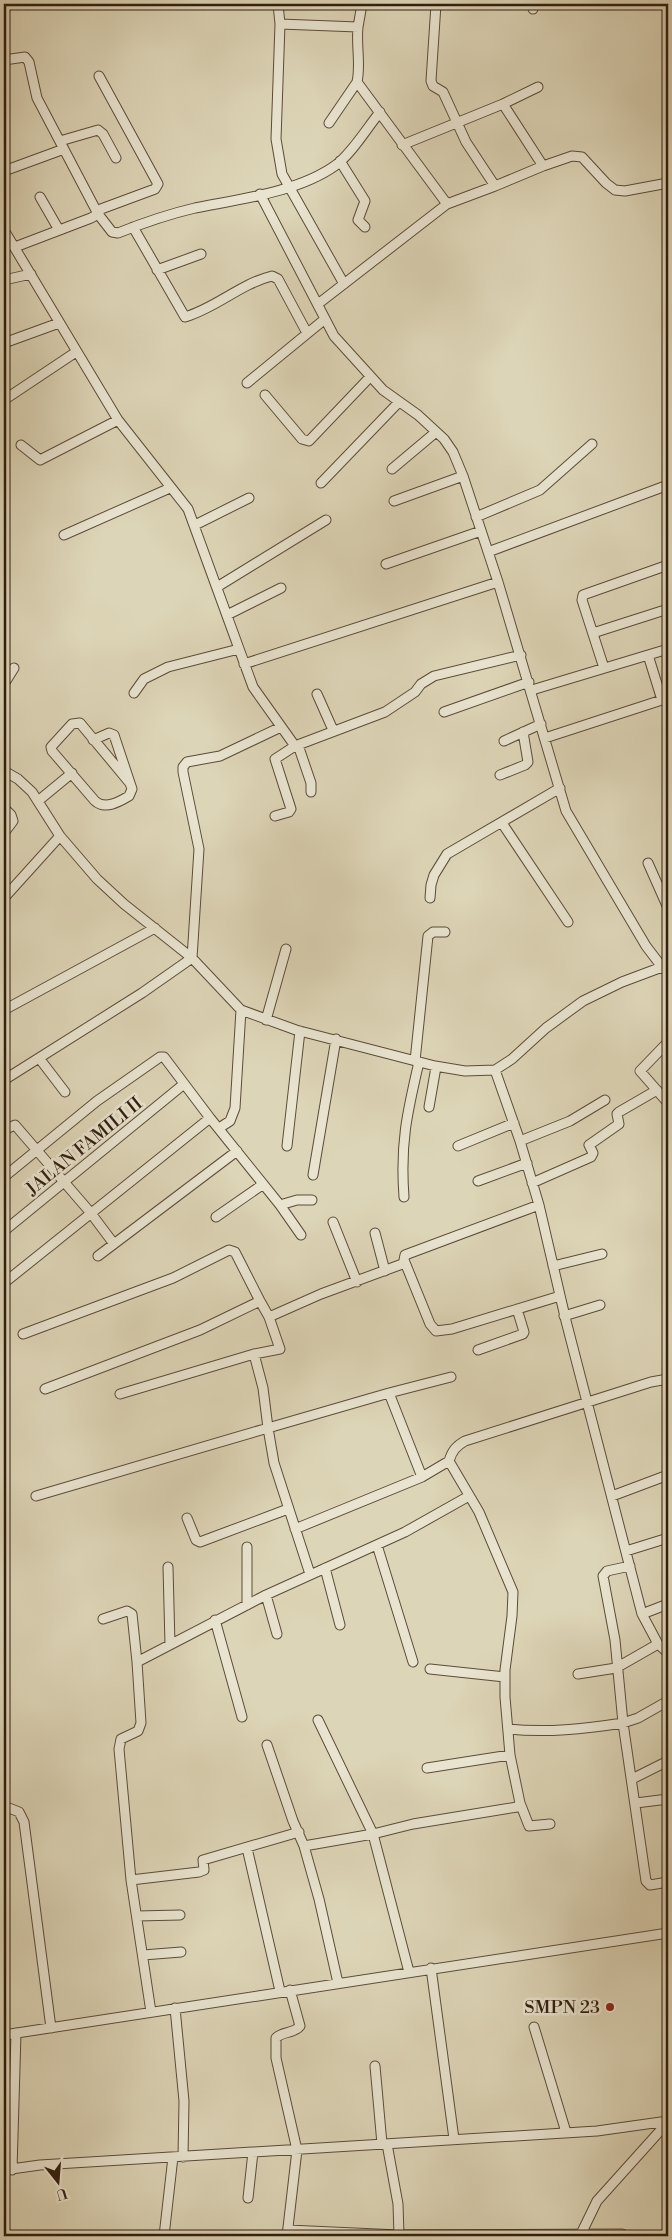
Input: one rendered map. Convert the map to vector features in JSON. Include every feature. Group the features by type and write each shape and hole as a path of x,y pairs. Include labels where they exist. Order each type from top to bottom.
{"street":[{"path":"278,4 280,24 276,139 282,174 344,284"},
{"path":"328,122 357,82 360,69 356,47 362,4"},
{"path":"436,4 431,81 433,86 443,92 466,142 495,186"},
{"path":"280,24 358,27"},
{"path":"4,60 27,59 38,98 98,214 115,233 193,209 260,194 315,178 340,161 378,114"},
{"path":"15,247 98,214 102,209 155,189 158,184 99,76"},
{"path":"357,82 378,114 447,204"},
{"path":"402,145 455,121 503,104 538,87"},
{"path":"503,104 543,166"},
{"path":"4,171 98,130 104,134 116,158"},
{"path":"318,304 447,204 543,166 572,156 582,157 606,183 619,191 668,183"},
{"path":"340,161 365,201 358,220 365,227"},
{"path":"4,771 18,779 38,801 60,836 97,879 124,904 192,958 241,1010 300,1031 436,1067 465,1071 495,1070 512,1059 546,1028 583,1001 622,982 665,969 646,946 571,821 498,582 463,476 453,452 418,415 398,402 370,377 334,336 260,194"},
{"path":"40,197 60,230"},
{"path":"133,227 185,317 197,313 236,290 269,276 275,276 307,333"},
{"path":"4,230 118,420 188,509 244,664 258,697 297,746 311,783 311,792"},
{"path":"157,270 201,254"},
{"path":"4,280 31,274"},
{"path":"247,383 325,319"},
{"path":"4,343 59,322"},
{"path":"4,400 76,352"},
{"path":"265,395 302,439 309,441 370,377"},
{"path":"321,483 398,402"},
{"path":"21,445 40,460 118,420"},
{"path":"392,469 436,432"},
{"path":"476,516 540,490 592,444"},
{"path":"394,501 463,476"},
{"path":"488,552 668,485"},
{"path":"64,535 170,488"},
{"path":"195,525 249,498"},
{"path":"217,586 326,520"},
{"path":"386,564 481,531"},
{"path":"604,668 582,600 584,594 668,565"},
{"path":"244,664 498,582"},
{"path":"227,615 281,588"},
{"path":"593,633 668,610"},
{"path":"134,693 144,679 168,667 239,649"},
{"path":"444,712 530,686 604,668 668,649"},
{"path":"275,816 289,812 291,809 275,760 297,746 333,730 385,712 415,692 421,684 434,676 521,655"},
{"path":"545,738 665,699 648,655"},
{"path":"4,684 14,668"},
{"path":"317,694 333,730"},
{"path":"93,740 109,733 114,735 132,789 129,796 105,806 99,805 52,751 51,746 53,743 72,724 80,723 93,740 129,782"},
{"path":"504,741 541,724"},
{"path":"192,958 199,849 182,772 183,767 187,762 220,756 281,727"},
{"path":"500,775 528,762 523,732"},
{"path":"38,801 72,773"},
{"path":"430,898 434,876 447,854 560,788"},
{"path":"4,808 11,815 13,821 4,833"},
{"path":"502,823 568,922"},
{"path":"4,898 60,836"},
{"path":"648,863 668,908"},
{"path":"4,1010 154,928"},
{"path":"404,1197 401,1166 402,1140 417,1061 428,936 433,932 445,932"},
{"path":"266,1020 286,948"},
{"path":"4,1080 142,993 192,958"},
{"path":"219,1128 230,1121 235,1108 241,1010"},
{"path":"288,1146 300,1031"},
{"path":"313,1174 336,1039"},
{"path":"668,1042 640,1071 668,1103"},
{"path":"4,1177 97,1101 158,1057 164,1057 280,1205 301,1235"},
{"path":"40,1058 65,1092"},
{"path":"430,1106 436,1067"},
{"path":"495,1070 520,1141 539,1205 564,1316 642,1614 658,1644 668,1653"},
{"name":"JALAN FAMILI II","path":"4,1232 184,1084"},
{"path":"532,1183 591,1157 593,1153 589,1145 619,1124 617,1114 656,1090"},
{"path":"520,1141 570,1121 605,1100"},
{"path":"4,1283 90,1212 210,1118"},
{"path":"458,1146 514,1123"},
{"path":"4,1130 9,1126 15,1125 90,1212 114,1244"},
{"path":"98,1256 237,1151"},
{"path":"478,1181 527,1163"},
{"path":"216,1216 262,1184"},
{"path":"280,1205 295,1201 312,1200"},
{"path":"539,1205 405,1255 405,1263 430,1324 436,1332 560,1296"},
{"path":"333,1222 357,1282"},
{"path":"375,1233 385,1271"},
{"path":"23,1334 173,1278 229,1250 236,1252 269,1318 280,1349 254,1354 120,1394"},
{"path":"553,1266 602,1254"},
{"path":"269,1318 321,1294 405,1263"},
{"path":"45,1389 200,1330 260,1301"},
{"path":"564,1316 600,1305"},
{"path":"478,1350 523,1334 517,1309"},
{"path":"254,1354 263,1388 274,1463 310,1574"},
{"path":"36,1496 389,1393 451,1377"},
{"path":"295,1529 422,1477 449,1461 457,1446 465,1441 651,1382 668,1379"},
{"path":"389,1393 422,1477"},
{"path":"449,1461 488,1529 513,1592 505,1677 510,1755 520,1803 529,1826 550,1824"},
{"path":"612,1496 668,1475"},
{"path":"137,1662 266,1595 405,1532 469,1496"},
{"path":"186,1518 196,1540 200,1542 288,1509"},
{"path":"626,1551 668,1538"},
{"path":"377,1545 413,1662"},
{"path":"247,1547 247,1605"},
{"path":"630,1566 607,1571 604,1575 646,1881 650,1885 668,1882"},
{"path":"168,1567 170,1645"},
{"path":"325,1568 340,1625"},
{"path":"266,1595 277,1634"},
{"path":"642,1614 668,1604"},
{"path":"103,1619 128,1611 132,1614 141,1723 138,1731 121,1739 119,1749 131,1880 150,2007"},
{"path":"215,1620 242,1717"},
{"path":"578,1674 616,1668 658,1644"},
{"path":"430,1669 505,1677"},
{"path":"508,1729 564,1731 624,1723 638,1718 668,1701"},
{"path":"318,1720 373,1834 407,1966"},
{"path":"267,1745 304,1846 320,1899 336,1978"},
{"path":"427,1768 510,1755"},
{"path":"632,1779 668,1761"},
{"path":"636,1803 668,1799"},
{"path":"304,1846 373,1834 413,1824 518,1807 520,1803"},
{"path":"9,1808 19,1812 24,1822 51,2021"},
{"path":"131,1880 199,1872 204,1870 203,1860 299,1832"},
{"path":"247,1848 279,1990"},
{"path":"137,1916 180,1915"},
{"path":"4,2035 16,2033 51,2021 150,2007 175,2008 279,1990 290,1990 336,1978 407,1966 431,1968 668,1932"},
{"path":"143,1956 181,1952"},
{"path":"431,1968 454,2136"},
{"path":"290,1990 300,2026 296,2030 277,2036 276,2058 297,2146 288,2233 399,2236 622,2234 626,2236"},
{"path":"164,2236 181,2154 182,2079 175,2008"},
{"path":"534,2027 565,2129"},
{"path":"16,2033 10,2166 181,2154 253,2152 297,2146 384,2144 454,2136 565,2129 628,2128 668,2122"},
{"path":"375,2066 384,2144 398,2204 399,2236"},
{"path":"580,2235 597,2201 668,2122"},
{"path":"248,2198 253,2152"}],"place":[{"name":"SMPN 23","path":"610,2007"}]}
